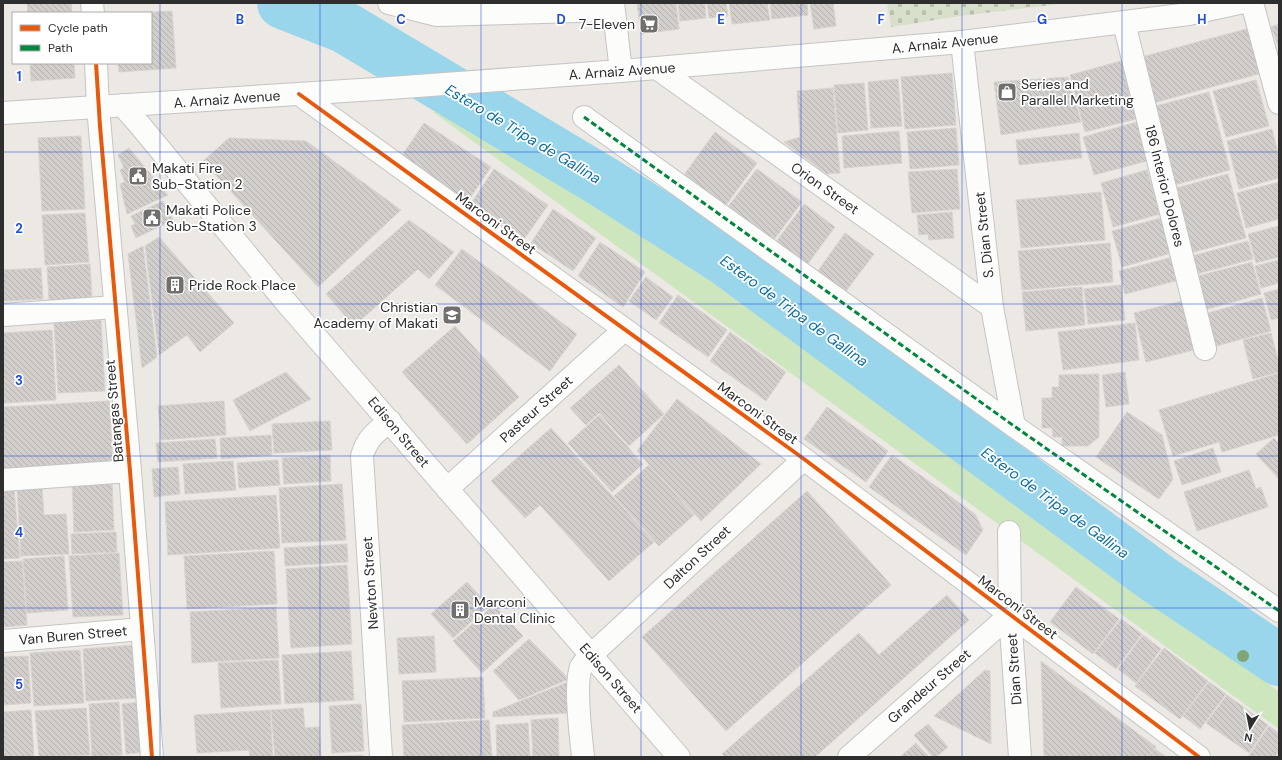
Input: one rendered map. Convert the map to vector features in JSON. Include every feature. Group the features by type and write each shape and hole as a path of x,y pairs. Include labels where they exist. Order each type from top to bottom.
{"street":[{"path":"389,3 437,15 613,6 621,71"},
{"name":"A. Arnaiz Avenue","path":"3,113 658,69 962,42 1189,14 1239,3"},
{"path":"1252,3 1279,103"},
{"name":"186 Interior Dolores","path":"1124,23 1205,349"},
{"name":"S. Dian Street","path":"962,42 992,307 1014,426"},
{"name":"Batangas Street","path":"96,64 98,107 130,471 152,757"},
{"name":"Orion Street","path":"658,69 992,307"},
{"name":"Marconi Street","path":"299,94 804,460 1199,757"},
{"name":"Edison Street","path":"122,105 285,301 679,757"},
{"path":"584,118 1014,426 1279,612"},
{"path":"3,315 115,307"},
{"name":"Pasteur Street","path":"447,489 624,330"},
{"name":"Newton Street","path":"381,757 362,456 365,445 372,436 390,421"},
{"name":"Dalton Street","path":"583,757 578,680 582,667 591,655 804,460"},
{"path":"3,480 130,471"},
{"name":"Dian Street","path":"1009,532 1010,615 1020,757"},
{"name":"Grandeur Street","path":"849,757 1010,615"},
{"name":"Van Buren Street","path":"3,641 142,629"}],"green space":[{"path":"887,3 1068,3 960,16 891,27"},
{"path":"463,110 615,211 868,389 1279,692 1279,729 433,112"}],"building":[{"path":"27,3 71,3 72,12 28,12"},
{"path":"637,3 676,3 679,29 641,34"},
{"path":"678,3 705,3 706,18 680,21"},
{"path":"707,3 726,3 728,16 709,18"},
{"path":"729,3 767,3 770,20 732,24"},
{"path":"770,3 807,3 808,15 772,19"},
{"path":"810,3 833,3 836,26 814,29"},
{"path":"172,11 176,68 119,72 118,64 152,64 152,12"},
{"path":"1279,24 1279,48 1271,27"},
{"path":"1250,28 1262,73 1150,104 1138,58"},
{"path":"1121,61 1136,119 1085,132 1070,75"},
{"path":"30,64 74,64 75,78 31,81"},
{"path":"952,73 956,125 905,129 901,77"},
{"path":"1068,77 1081,122 1001,135 994,82"},
{"path":"898,79 902,126 871,128 868,82"},
{"path":"1256,80 1269,126 1226,137 1213,91"},
{"path":"864,83 868,130 838,133 834,85"},
{"path":"833,88 840,173 827,174 784,142 800,137 797,91"},
{"path":"1209,92 1230,170 1174,185 1152,107"},
{"path":"1137,122 1147,161 1094,175 1083,137"},
{"path":"424,123 491,167 468,201 401,157"},
{"path":"956,128 959,165 910,169 907,132"},
{"path":"1272,129 1279,157 1279,178 1239,189 1227,141"},
{"path":"899,131 902,163 844,168 842,136"},
{"path":"715,132 757,163 726,205 684,175"},
{"path":"1079,133 1082,158 1019,165 1016,140"},
{"path":"81,136 85,209 42,211 38,138"},
{"path":"229,138 306,141 401,210 318,287 203,161"},
{"name":"Makati Fire Sub-Station 2","path":"129,148 168,195 127,214 120,184 125,182 120,170 124,168 118,155"},
{"path":"494,169 548,205 525,238 472,202"},
{"path":"757,169 802,202 773,241 727,208"},
{"path":"957,169 960,209 912,213 908,172"},
{"path":"1147,170 1160,214 1113,227 1101,183"},
{"path":"1228,174 1246,238 1186,254 1169,190"},
{"path":"1279,182 1279,219 1246,228 1237,193"},
{"path":"1101,192 1105,240 1021,248 1016,200"},
{"name":"Makati Police Sub-Station 3","path":"163,201 173,220 136,238 131,226 135,224 131,216"},
{"path":"804,204 835,227 804,269 773,246"},
{"path":"553,209 596,238 573,271 531,243"},
{"path":"952,212 954,238 929,240 928,234 919,235 917,215"},
{"path":"85,213 89,262 45,265 42,215"},
{"path":"1165,217 1175,252 1122,267 1112,231"},
{"path":"409,220 454,252 429,279 418,269 354,326 326,294"},
{"path":"1279,226 1279,257 1256,263 1248,234"},
{"path":"845,233 874,254 843,295 815,275"},
{"name":"Pride Rock Place","path":"159,237 234,323 200,352 187,335 159,355 145,246"},
{"path":"1248,241 1253,259 1193,275 1188,257"},
{"path":"600,242 645,272 623,307 578,276"},
{"path":"1110,243 1113,282 1022,290 1018,251"},
{"path":"143,246 157,357 142,368 128,254"},
{"path":"462,249 577,334 550,371 435,285"},
{"path":"1173,257 1179,280 1125,294 1119,271"},
{"path":"1279,260 1279,283 1261,288 1255,266"},
{"path":"1252,262 1261,294 1204,310 1194,277"},
{"path":"90,264 92,298 49,301 47,267"},
{"path":"41,268 43,299 3,301 3,270"},
{"path":"646,277 673,297 656,320 629,301"},
{"path":"1121,285 1125,320 1088,324 1084,289"},
{"path":"1082,287 1085,325 1026,331 1022,292"},
{"path":"1279,289 1279,318 1271,320 1264,293"},
{"path":"678,295 727,330 708,357 659,323"},
{"path":"1262,298 1271,331 1213,347 1204,314"},
{"path":"1182,301 1194,350 1146,362 1134,313"},
{"path":"101,320 105,391 58,393 54,323"},
{"path":"1135,323 1139,360 1063,370 1058,332"},
{"path":"455,326 519,397 467,444 402,372"},
{"path":"52,330 56,400 4,403 3,333"},
{"path":"730,332 786,372 766,401 710,361"},
{"path":"1271,333 1279,363 1279,372 1253,379 1243,340"},
{"path":"619,365 664,414 629,446 599,413 586,425 570,408"},
{"path":"286,372 311,399 250,431 233,400"},
{"path":"1125,372 1129,404 1106,407 1102,375"},
{"path":"1279,373 1279,435 1222,452 1219,442 1173,456 1159,410"},
{"path":"1099,374 1099,437 1088,446 1062,446 1062,437 1053,437 1052,428 1042,428 1042,398 1052,398 1052,387 1059,387 1059,375"},
{"path":"677,399 761,464 701,521 637,451"},
{"path":"109,401 113,464 3,470 3,407"},
{"path":"224,401 226,435 161,440 158,406"},
{"path":"827,407 888,451 866,482 804,439"},
{"path":"1127,412 1162,435 1173,479 1159,499 1096,457"},
{"path":"599,415 643,464 612,492 568,443"},
{"path":"330,421 332,450 274,453 272,424"},
{"path":"551,428 654,542 609,581 540,505 525,518 491,481"},
{"path":"271,435 272,455 221,459 220,438"},
{"path":"1274,438 1279,443 1279,479 1256,454"},
{"path":"215,439 217,458 158,462 156,443"},
{"path":"1213,448 1221,472 1182,485 1174,461"},
{"path":"330,455 331,481 284,484 282,458"},
{"path":"892,455 975,514 983,530 966,555 869,487"},
{"path":"278,460 280,485 239,488 237,463"},
{"path":"233,461 236,490 185,494 183,464"},
{"path":"649,465 694,515 659,546 614,496"},
{"path":"178,467 180,494 154,497 152,469"},
{"path":"1249,470 1256,489 1261,487 1268,507 1197,531 1184,492"},
{"path":"112,481 114,530 74,532 72,483"},
{"path":"342,484 346,540 282,543 279,488"},
{"path":"42,487 44,515 66,514 69,554 21,556 17,489"},
{"path":"14,488 20,558 3,559 3,489"},
{"path":"807,491 891,585 726,731 642,637"},
{"path":"276,495 280,548 168,555 165,502"},
{"path":"116,532 117,552 72,554 71,534"},
{"path":"347,544 348,562 285,566 284,548"},
{"path":"274,551 277,604 187,609 184,556"},
{"path":"119,553 123,615 73,617 69,556"},
{"path":"64,556 68,610 27,613 23,559"},
{"path":"22,561 27,625 3,627 3,562"},
{"path":"347,565 352,644 291,648 286,569"},
{"name":"Marconi Dental Clinic","path":"467,582 489,606 453,638 431,614"},
{"path":"1076,587 1119,619 1093,654 1050,622"},
{"path":"947,595 969,620 815,757 725,757 722,754 859,633 879,655"},
{"path":"494,605 523,636 482,673 453,641"},
{"path":"276,607 279,658 192,663 190,612"},
{"path":"1121,619 1142,634 1116,669 1095,653"},
{"path":"1143,635 1161,649 1136,683 1118,669"},
{"path":"434,636 436,672 399,674 397,638"},
{"path":"529,639 569,679 519,700 493,671"},
{"path":"135,645 138,698 86,701 83,649"},
{"path":"1164,648 1208,681 1180,719 1135,686"},
{"path":"80,650 84,703 34,706 30,653"},
{"path":"351,651 354,700 285,704 282,655"},
{"path":"28,656 31,703 3,705 3,657"},
{"path":"278,660 281,704 221,708 218,663"},
{"path":"1041,661 1156,747 1148,757 1044,757"},
{"path":"985,670 990,671 991,744 934,716"},
{"path":"483,677 485,718 404,722 402,681"},
{"path":"568,682 570,713 493,717 493,712"},
{"path":"1209,682 1226,694 1200,729 1183,716"},
{"path":"1227,695 1268,725 1249,753 1206,723"},
{"path":"119,702 122,755 92,757 89,704"},
{"path":"142,702 146,752 126,754 122,704"},
{"path":"361,704 364,751 332,753 329,706"},
{"path":"86,708 90,755 39,757 35,711"},
{"path":"303,708 305,728 319,727 321,756 275,757 271,710"},
{"path":"31,710 34,757 3,757 3,712"},
{"path":"270,710 273,757 250,757 249,750 197,753 194,715"},
{"path":"558,718 559,757 533,757 531,720"},
{"path":"489,720 492,757 404,757 402,725"},
{"path":"528,723 530,757 497,757 496,725"},
{"path":"928,724 948,747 936,757 933,757 914,735"},
{"path":"1269,726 1279,733 1279,751 1275,757 1248,757"},
{"path":"916,743 929,757 900,757"},
{"path":"1155,749 1166,757 1148,757"},
{"path":"363,755 363,757 322,757"}],"waterway":[{"name":"Estero de Tripa de Gallina","path":"283,3 344,27 602,181 726,260 1158,579 1279,660"}],"marked path":[{"path":"584,117 1014,426 1279,611"}],"cycle path":[{"path":"96,64 152,757"},
{"path":"299,94 804,459 1199,757"}],"place":[{"name":"7-Eleven","path":"649,24"},
{"name":"Series and Parallel Marketing","path":"1007,92"},
{"name":"Makati Fire Sub-Station 2","path":"138,176"},
{"name":"Makati Police Sub-Station 3","path":"152,218"},
{"name":"Pride Rock Place","path":"175,285"},
{"name":"Christian Academy of Makati","path":"452,315"},
{"name":"Marconi Dental Clinic","path":"460,610"}]}
